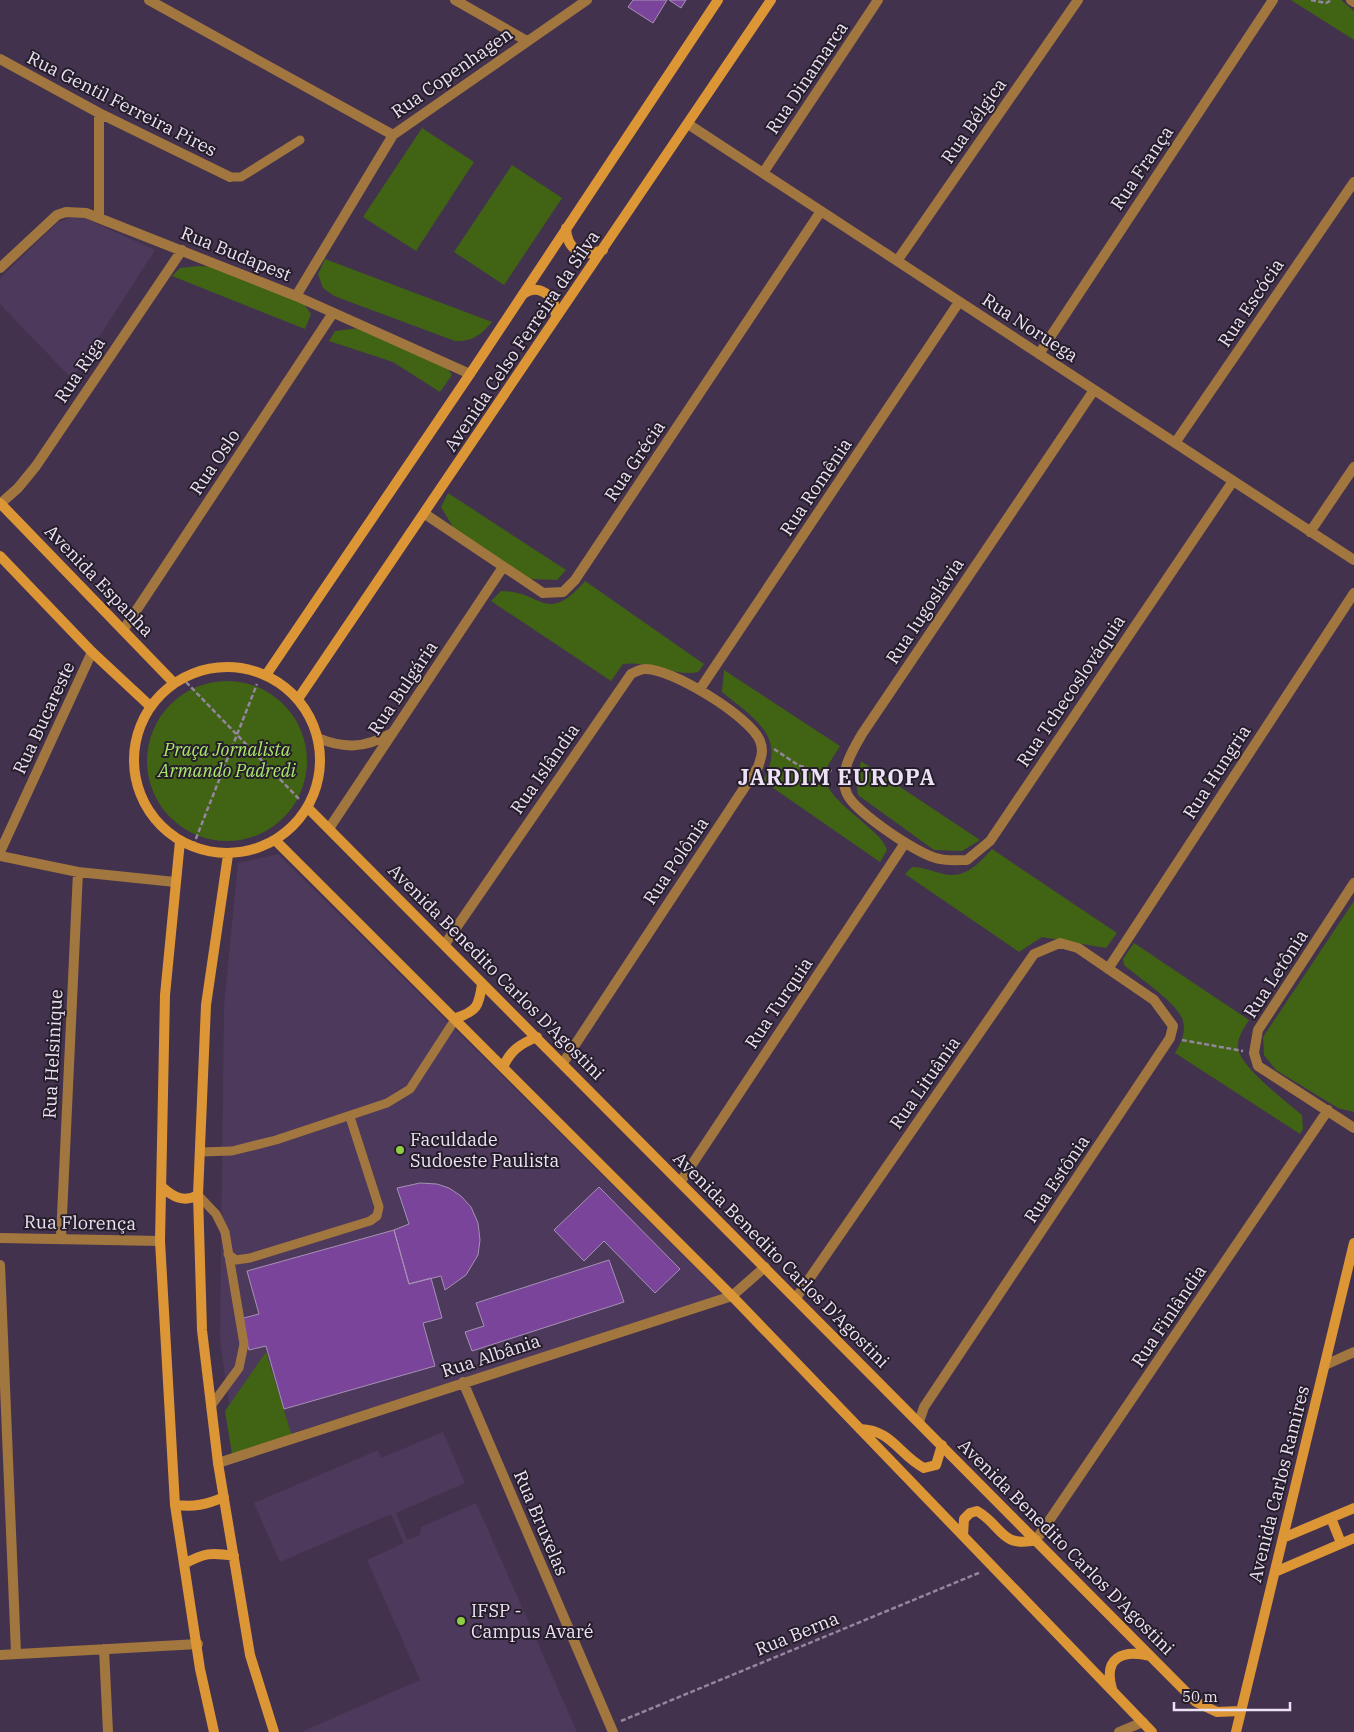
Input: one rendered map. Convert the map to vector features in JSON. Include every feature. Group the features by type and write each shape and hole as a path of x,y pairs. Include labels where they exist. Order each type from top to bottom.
{"main road":[{"name":"Avenida Celso Ferreira da Silva","path":"264,674 470,374 718,0"},
{"name":"Avenida Celso Ferreira da Silva","path":"298,699 425,514 556,316 603,250 771,0"},
{"path":"566,228 567,238 576,251 586,254 603,250"},
{"path":"522,295 530,290 541,290 553,299 556,316"},
{"name":"Avenida Espanha","path":"0,503 178,681"},
{"path":"0,556 92,652 150,706"},
{"path":"219,667 243,668 264,674 283,685 298,699 310,717 318,738 320,770 318,786 308,808 294,826 276,841 256,850 228,855 180,841 156,821 140,795 133,765 137,734 150,706 178,681 195,672 219,667"},
{"name":"Avenida Benedito Carlos D'Agostini","path":"308,808 330,827 482,984 563,1063 1196,1702 1217,1712 1240,1711"},
{"path":"180,841 165,995 160,1241 175,1505 198,1644 200,1669 214,1732"},
{"path":"276,841 456,1018 732,1296 1152,1732"},
{"path":"228,855 206,1005 198,1196 202,1330 218,1463 250,1655 274,1732"},
{"path":"456,1018 470,1013 480,1002 482,984"},
{"path":"503,1067 510,1053 519,1045 537,1037"},
{"path":"162,1187 171,1195 181,1199 192,1199 198,1196"},
{"name":"Avenida Carlos Ramires","path":"1236,1732 1354,1243"},
{"path":"860,1429 874,1430 882,1434 916,1464 924,1468 936,1465 942,1445"},
{"path":"175,1505 195,1507 206,1505 224,1497"},
{"path":"1283,1538 1354,1508"},
{"path":"963,1536 964,1518 970,1513 977,1511 1010,1540 1017,1543 1036,1540"},
{"path":"1331,1518 1341,1543"},
{"path":"1275,1572 1354,1538"},
{"path":"184,1564 202,1554 212,1553 234,1556"},
{"path":"1112,1690 1109,1672 1117,1658 1130,1653 1151,1656"}],"street":[{"path":"150,0 393,134"},
{"path":"455,0 527,41"},
{"name":"Rua Copenhagen","path":"296,296 393,134 587,0"},
{"name":"Rua Dinamarca","path":"763,173 878,0"},
{"name":"Rua Bélgica","path":"897,261 1078,0"},
{"name":"Rua França","path":"1039,354 1273,0"},
{"name":"Rua Gentil Ferreira Pires","path":"0,59 99,113 230,177"},
{"path":"99,113 99,217"},
{"name":"Rua Noruega","path":"688,124 1354,560"},
{"name":"Rua Escócia","path":"1175,443 1354,182"},
{"name":"Rua Grécia","path":"425,514 543,593 563,592 575,580 821,211"},
{"name":"Rua Budapest","path":"0,268 57,215 75,212 99,217 296,296 470,374"},
{"name":"Rua Riga","path":"0,503 18,488 36,466 182,250"},
{"name":"Rua Romênia","path":"700,689 959,302"},
{"name":"Rua Oslo","path":"124,629 333,313"},
{"name":"Rua Iugoslávia","path":"905,843 853,803 846,793 847,760 862,734 1094,390"},
{"path":"1310,532 1354,467"},
{"name":"Rua Tchecoslováquia","path":"905,843 940,860 967,860 990,841 1233,481"},
{"name":"Rua Bulgária","path":"330,827 503,567"},
{"name":"Rua Hungria","path":"1108,969 1354,593"},
{"name":"Rua Bucareste","path":"0,852 92,652"},
{"name":"Rua Islândia","path":"445,944 631,674 643,669 655,670 683,680 700,689"},
{"path":"700,689 748,726 760,740"},
{"path":"318,738 334,745 351,747 375,742 393,732"},
{"name":"Rua Polônia","path":"563,1063 758,767 763,754 760,740"},
{"name":"Rua Turquia","path":"680,1182 905,843"},
{"path":"0,856 78,872 175,882"},
{"name":"Rua Helsinique","path":"61,1237 78,872"},
{"name":"Rua Letônia","path":"1254,1053 1258,1030 1353,886"},
{"name":"Rua Lituânia","path":"796,1298 1034,954 1046,947 1060,944 1078,948 1108,969"},
{"path":"1108,969 1154,1000 1173,1026 1170,1038"},
{"name":"Rua Estônia","path":"919,1422 924,1407 1170,1038"},
{"path":"1254,1053 1258,1066 1354,1128"},
{"name":"Rua Finlândia","path":"1036,1540 1328,1110"},
{"name":"Rua Florença","path":"0,1238 61,1237 160,1241"},
{"path":"0,1265 16,1653"},
{"name":"Rua Albânia","path":"218,1463 732,1296 765,1267"},
{"path":"1325,1365 1354,1352"},
{"name":"Rua Bruxelas","path":"463,1382 612,1728"},
{"path":"0,1655 198,1644"},
{"path":"104,1649 108,1732"},
{"path":"1119,1732 1143,1722"}],"lane":[{"path":"230,177 241,177 300,140"},
{"path":"200,1152 232,1151 276,1140 350,1117 387,1103 410,1089 456,1018"},
{"path":"228,1254 236,1260 250,1258 370,1221 377,1216 379,1207 350,1117"},
{"path":"198,1196 221,1221 244,1351 234,1378 211,1406"}],"path":[{"path":"1311,0 1326,2 1332,0"},
{"path":"193,846 264,674"},
{"path":"178,681 238,735 308,808"},
{"path":"760,740 798,765 825,774 847,760"},
{"path":"1170,1038 1254,1053"},
{"name":"Rua Berna","path":"612,1728 993,1567"}],"shaded area":[{"path":"78,215 155,250 72,379 0,304 0,278 58,222"},
{"name":"Faculdade Sudoeste Paulista","path":"278,854 724,1295 236,1451 220,1340 224,1006 238,863"},
{"name":"IFSP - Campus Avaré","path":"443,1432 465,1483 396,1513 407,1540 420,1535 421,1527 476,1503 577,1732 301,1732 420,1680 367,1560 404,1543 391,1514 280,1562 254,1503 378,1450 381,1458"}],"green space":[{"path":"1291,0 1341,0 1354,11 1354,40"},
{"path":"422,128 474,162 416,251 363,217"},
{"path":"512,165 562,198 504,285 454,252"},
{"path":"325,259 492,322 476,337 455,341 334,296 323,288 318,274"},
{"path":"215,267 304,304 311,314 305,329 172,276 180,268"},
{"path":"359,328 443,362 452,375 440,392 393,362 329,341 335,331"},
{"path":"448,493 566,570 557,580 529,579 453,527 441,507"},
{"path":"585,581 704,664 698,672 671,671 643,664 623,664 611,681 491,601 501,591 515,592 544,603 552,604 561,602"},
{"path":"724,670 840,746 826,770 827,784 842,804 883,842 887,850 880,862 763,781 770,765 771,752 769,740 764,729 722,692"},
{"name":"Praça Jornalista Armando Padredi","path":"219,681 235,681 265,690 284,704 301,730 306,745 306,777 301,792 284,818 265,832 250,838 235,841 219,841 189,832 165,812 156,799 150,784 147,769 147,753 156,723 176,699 189,690 204,684"},
{"path":"861,761 980,840 962,851 934,850 858,795 856,782"},
{"path":"992,849 1117,933 1106,948 1042,937 1019,952 905,874 912,867 951,875 965,872 982,860"},
{"path":"1354,901 1354,1112 1338,1108 1276,1070 1264,1055 1263,1037"},
{"path":"1134,943 1249,1020 1241,1033 1239,1041 1238,1048 1241,1056 1265,1084 1302,1115 1303,1129 1300,1134 1175,1053 1184,1030 1183,1021 1174,1006 1124,965 1123,959"},
{"path":"266,1352 292,1436 232,1454 225,1411"}],"building":[{"path":"633,0 667,0 653,23 628,7"},
{"path":"669,0 686,0 681,8"},
{"path":"420,1183 437,1184 449,1188 461,1196 471,1207 478,1223 480,1240 478,1255 466,1275 445,1290 441,1276 409,1284 394,1230 409,1224 397,1188"},
{"path":"599,1187 680,1269 655,1293 604,1241 584,1261 554,1230"},
{"path":"394,1230 409,1284 431,1278 442,1318 423,1323 435,1366 284,1409 266,1346 249,1350 240,1319 259,1314 247,1271"},
{"path":"609,1260 624,1302 472,1351 465,1332 484,1326 476,1303"}],"place":[{"name":"Faculdade Sudoeste Paulista","path":"400,1150"},
{"name":"IFSP - Campus Avaré","path":"461,1621"}],"district":[{"name":"JARDIM EUROPA","path":"837,777"}]}
